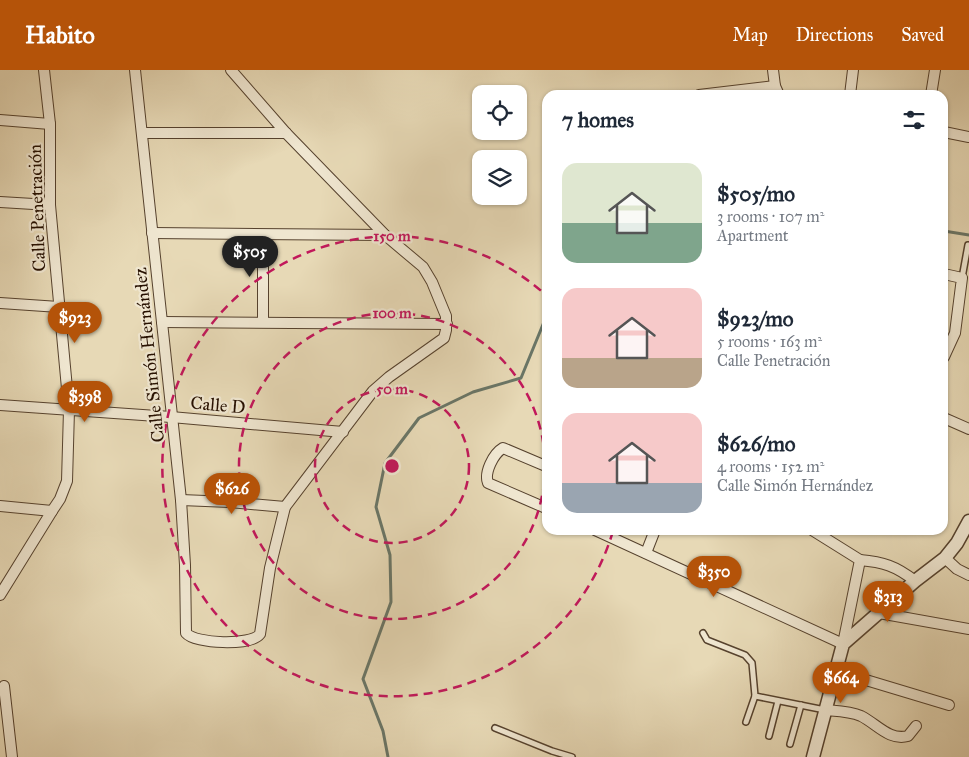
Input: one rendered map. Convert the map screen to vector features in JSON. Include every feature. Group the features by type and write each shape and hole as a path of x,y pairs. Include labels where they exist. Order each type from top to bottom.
{"street":[{"name":"Calle Penetración","path":"0,595 60,499 67,481 69,410 50,205 50,124 44,70"},
{"name":"Calle Simón Hernández","path":"135,70 181,500 186,630 188,636 203,640 231,642 246,641 258,637 270,568 286,507"},
{"path":"181,500 286,507 373,391 389,377 444,338 447,324 439,297 424,267 385,235 286,133 232,70"},
{"path":"773,70 777,90"},
{"path":"851,90 853,70"},
{"path":"932,90 935,70"},
{"path":"0,120 50,124"},
{"path":"143,133 286,133"},
{"path":"948,133 969,137"},
{"path":"0,202 50,205"},
{"path":"152,233 385,235"},
{"path":"263,235 263,322"},
{"path":"948,275 962,278 955,333 948,349"},
{"path":"0,302 59,307"},
{"path":"162,322 447,324"},
{"name":"Calle D","path":"0,404 171,416 343,432"},
{"path":"948,420 969,429"},
{"path":"542,464 503,448 498,451 487,472 486,478 488,483 542,506"},
{"path":"0,506 52,511"},
{"path":"843,644 915,581 945,558 957,543 969,521"},
{"path":"605,535 843,644"},
{"path":"646,553 653,535"},
{"path":"820,535 860,560 888,564 902,570 915,581"},
{"path":"945,558 957,569 969,575"},
{"path":"813,757 843,644 860,560"},
{"path":"879,613 969,629"},
{"path":"836,671 949,705"},
{"path":"4,686 12,757"},
{"path":"825,710 842,711 861,716 895,737 908,736 916,726"}],"lane":[{"path":"962,278 968,245"},
{"path":"703,633 707,640 745,655 752,663 755,696 746,722"},
{"path":"755,696 825,710"},
{"path":"769,736 778,701"},
{"path":"790,744 801,705"},
{"path":"495,728 572,757"}],"waterway":[{"path":"948,232 969,235"},
{"path":"388,757 383,731 363,679 391,602 390,555 376,507 385,463 419,418 473,392 521,378 542,327"}]}
